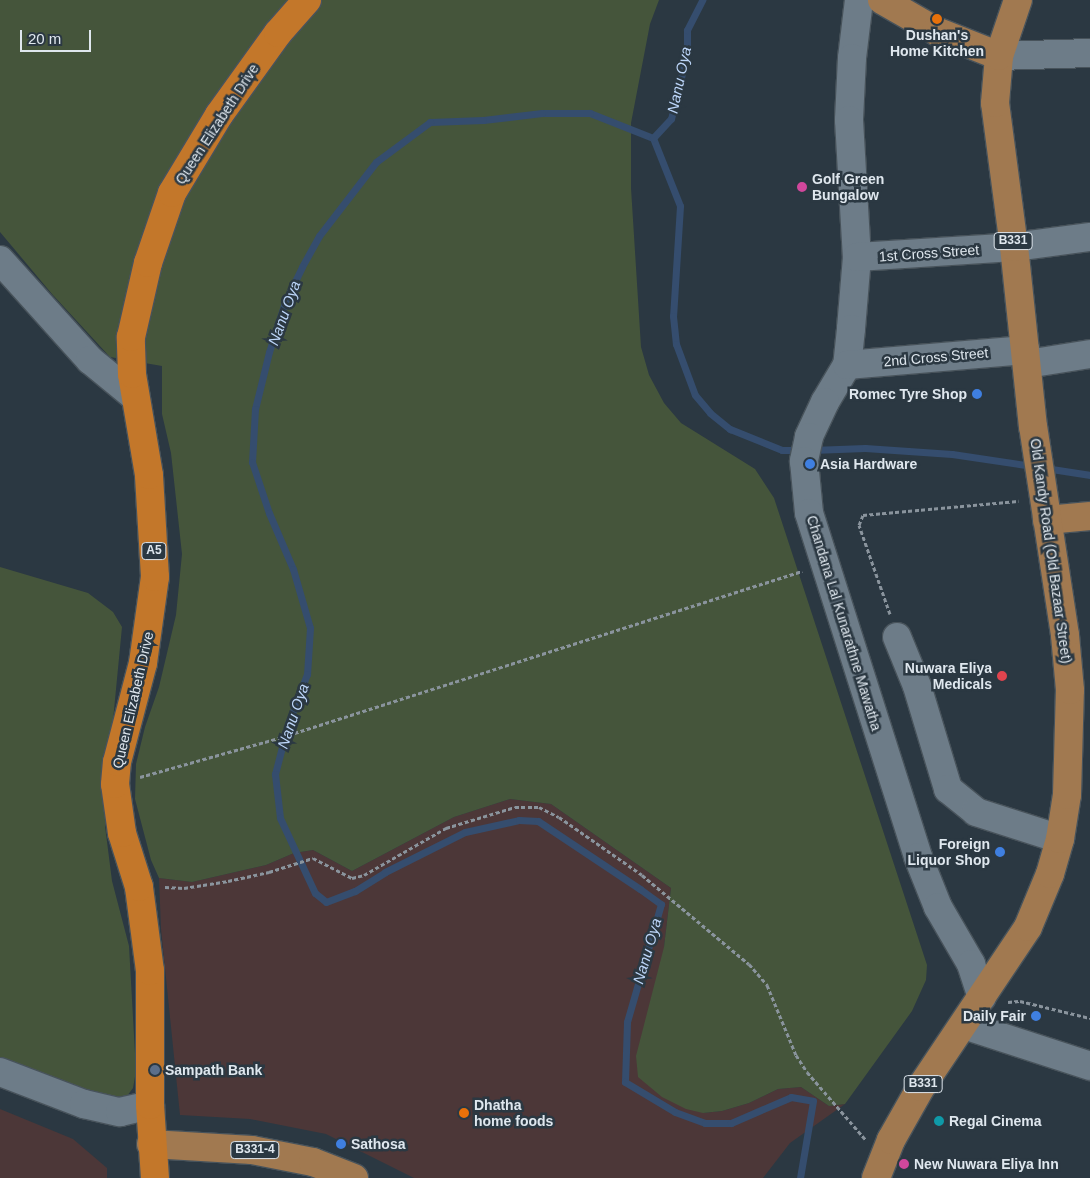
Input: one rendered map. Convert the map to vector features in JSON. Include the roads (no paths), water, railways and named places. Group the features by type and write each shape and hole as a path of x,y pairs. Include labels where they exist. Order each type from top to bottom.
{"highway":[{"name":"Queen Elizabeth Drive","path":"155,1178 151,1144 150,1105 150,970 139,887 122,833 115,784 117,762 143,663 155,577 149,475 146,447 134,396 130,353 131,337 148,263 172,193 185,168 278,32 307,0"}],"main road":[{"path":"882,0 936,30 999,56"},
{"name":"Old Kandy Road (Old Bazaar Street)","path":"880,1169 891,1140 921,1087 964,1025 993,1000 1028,927 1050,874 1060,839 1067,795 1070,690 1065,634 1033,427 1014,247 995,102 999,56 1018,0"},
{"path":"1046,509 1090,516"},
{"name":"B331-4","path":"151,1144 252,1150 313,1162 354,1178"}],"street":[{"name":"Chandana Lal Kunarathne Mawatha","path":"859,0 852,58 849,120 857,257 847,365 839,382 825,402 806,449 809,513 918,857 938,907 993,1000"},
{"path":"999,56 1090,52"},
{"name":"1st Cross Street","path":"857,257 1014,247 1090,237"},
{"path":"0,260 90,360 134,396"},
{"name":"2nd Cross Street","path":"847,365 1090,354"},
{"path":"898,637 917,686 948,789 976,812 1060,839"},
{"path":"964,1025 1090,1066"},
{"path":"0,1072 84,1104 120,1112 150,1105"}],"waterway":[{"name":"Nanu Oya","path":"653,138 671,119 687,53 687,30 702,0"},
{"name":"Nanu Oya","path":"653,138 590,113 542,113 483,120 430,122 376,162 319,236 285,302 269,352 255,409 252,462 269,513 293,569 310,628 307,674 288,724 275,774 280,818 315,893 326,902 355,891 385,872 465,832 519,820 538,821 640,889 661,904 627,1022 625,1082 675,1112 705,1123 731,1123 791,1097 813,1101 800,1178"},
{"path":"653,138 680,206 673,316 676,344 695,395 710,413 730,429 782,450 801,450"},
{"path":"812,450 865,448 952,454 1032,466"},
{"path":"1045,468 1090,475"}],"place":[{"name":"Dushan's Home Kitchen","path":"937,19"},
{"name":"Golf Green Bungalow","path":"802,187"},
{"name":"Romec Tyre Shop","path":"977,394"},
{"name":"Asia Hardware","path":"810,464"},
{"name":"Nuwara Eliya Medicals","path":"1002,676"},
{"name":"Foreign Liquor Shop","path":"1000,852"},
{"name":"Daily Fair","path":"1036,1016"},
{"name":"Sampath Bank","path":"155,1070"},
{"name":"Dhatha home foods","path":"464,1113"},
{"name":"Regal Cinema","path":"939,1121"},
{"name":"Sathosa","path":"341,1144"},
{"name":"New Nuwara Eliya Inn","path":"904,1164"}]}
